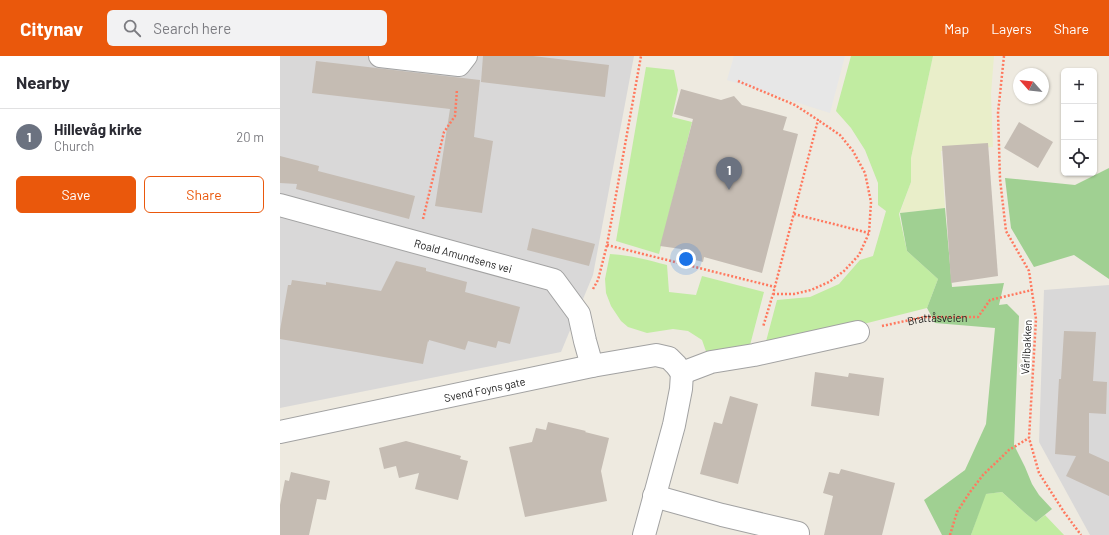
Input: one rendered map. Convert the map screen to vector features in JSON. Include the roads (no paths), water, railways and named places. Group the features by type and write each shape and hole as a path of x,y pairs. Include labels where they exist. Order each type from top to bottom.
{"street":[{"path":"380,56 459,65 466,56"},
{"name":"Roald Amundsens vei","path":"280,205 554,280 579,314 592,366"},
{"path":"644,535 674,425 681,389 682,373 711,362 754,355 858,332"},
{"name":"Svend Foyns gate","path":"280,432 592,366 656,355 669,358 682,373"},
{"path":"654,496 722,515 798,533 797,535"}],"place":[{"name":"Hillevåg kirke","path":"729,190"}]}
